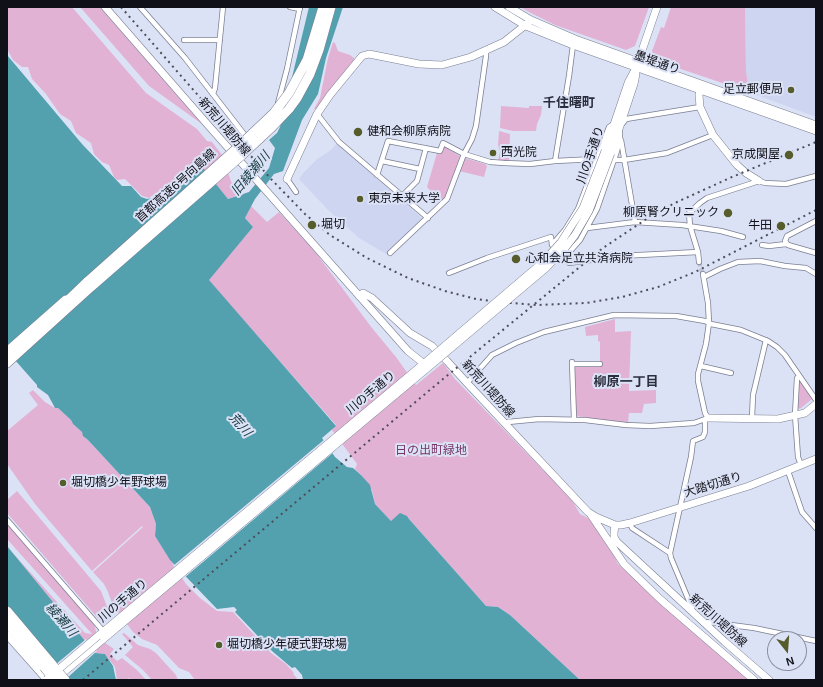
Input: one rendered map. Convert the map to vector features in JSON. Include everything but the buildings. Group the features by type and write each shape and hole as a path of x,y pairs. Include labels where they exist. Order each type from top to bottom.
{"highway":[{"name":"首都高速6号向島線","path":"90,284 274,112 289,93 305,66 323,7"},
{"name":"首都高速6号向島線","path":"7,357 90,284 242,155 289,109 301,92 310,74 319,50 331,7"},
{"path":"7,352 90,284"},
{"path":"7,363 90,284"},
{"path":"7,611 47,665 55,680"},
{"path":"7,616 47,665"},
{"path":"7,623 47,665"},
{"path":"7,629 65,680"}],"main road":[{"name":"新荒川堤防線","path":"105,7 423,368"},
{"name":"墨堤通り","path":"495,7 573,45 816,125"},
{"name":"墨堤通り","path":"509,7 528,23 575,39 637,65"},
{"name":"川の手通り","path":"46,680 105,634 435,357 546,268 566,248 576,235 589,211 610,155 628,83 637,65 657,7"},
{"path":"286,179 317,114 359,59 365,55 431,65 455,62 486,51 504,42 528,23"},
{"name":"墨堤通り","path":"701,87 816,131"},
{"path":"701,87 700,107 713,135 737,165 759,181"},
{"name":"新荒川堤防線","path":"359,296 363,293 372,298 410,333 432,346 448,361 590,514 624,564 660,599 754,680"},
{"path":"706,419 778,419 809,410 816,404"},
{"name":"大踏切通り","path":"616,524 621,525 630,523 749,486 816,459"},
{"name":"新荒川堤防線","path":"590,514 616,524 614,533 617,542 691,611 769,680"},
{"name":"川の手通り","path":"55,680 105,634"},
{"path":"7,635 46,680"}],"street":[{"path":"140,7 185,58 239,130 250,142 255,141 260,137 271,122 278,105 300,8 290,7"},
{"path":"213,94 215,88 223,7"},
{"path":"184,40 220,40"},
{"path":"555,161 573,45"},
{"path":"390,254 447,199 476,126 486,51"},
{"path":"552,246 565,230 578,209 608,127 617,125 626,119 700,107"},
{"path":"317,114 339,142 428,218"},
{"path":"617,125 635,222"},
{"path":"610,155 624,160 667,153 713,135"},
{"path":"564,258 580,240 597,209 610,155 620,138"},
{"path":"377,175 388,141 440,151 443,143 464,154 490,162 530,164 596,159"},
{"path":"402,196 417,181 426,148"},
{"path":"382,161 420,169"},
{"path":"699,262 698,252 690,226 689,213 707,198 759,181 765,183 786,184 816,176"},
{"path":"286,179 296,192"},
{"path":"786,244 786,237 816,221"},
{"path":"587,228 635,222 690,226 721,231 743,237"},
{"path":"449,273 487,258 551,237 552,246 568,263 620,256 698,252"},
{"path":"762,245 786,244 816,253"},
{"path":"691,611 692,608 670,553 681,506 693,442 703,437 706,419 699,387 698,374 706,344 709,323 708,303 703,276 738,262 760,261 806,268 816,274"},
{"path":"467,383 492,356 516,343 544,332 614,315 676,316 687,317 741,330 766,340 777,347 785,355 816,400"},
{"path":"752,418 753,395 766,340"},
{"path":"574,419 572,363 600,364"},
{"path":"701,366 731,373"},
{"path":"799,376 797,378 795,415 800,465"},
{"path":"505,424 508,422 539,419 574,419 644,426 694,423 706,419"},
{"path":"788,470 802,512 816,528"},
{"path":"7,520 105,634"},
{"path":"630,523 632,528 670,553"},
{"path":"706,624 708,622 754,628 816,641"}],"shaded area":[{"path":"745,7 816,7 816,117 746,91 748,86 746,71"},
{"name":"東京未来大学","path":"337,143 422,218 420,222 386,254 359,238 328,210 299,179 317,159 331,150"}],"green space":[{"path":"7,7 72,7 146,93 197,129 207,141 212,142 222,155 232,184 241,194 228,199 198,163 149,198 142,196 125,179 117,180 114,177 109,165 102,162 94,154 91,143 76,133 71,121 60,114 46,94 32,79 28,67 22,67 13,60 7,49"},
{"path":"80,7 100,7 202,124 149,86"},
{"path":"520,7 649,7 635,46 626,50 555,25"},
{"path":"671,7 745,7 746,71 748,86 746,91 657,61 652,51 661,27 664,28"},
{"path":"333,42 335,43 338,51 350,55 354,58 354,61 316,109 314,109 320,98 328,58"},
{"path":"501,106 529,108 529,106 542,106 536,131 513,131 500,128"},
{"path":"499,131 510,134 509,162 498,161 500,151 498,145"},
{"path":"445,147 460,156 444,201 441,202 427,187 437,153 440,154 442,148"},
{"path":"465,158 487,166 484,177 459,171 463,159"},
{"name":"日の出町緑地","path":"251,206 267,222 279,212 313,249 416,385 443,363 455,379 572,500 580,514 590,519 613,553 618,564 749,680 580,680 510,615 498,607 486,606 407,516 391,521 375,504 372,490 355,469 357,464 332,430 336,425 208,280 253,227 245,218"},
{"path":"615,319 615,332 631,331 629,391 656,390 656,403 644,404 642,413 629,413 628,423 575,416 574,366 600,365 600,342 598,341 598,335 586,336 585,327"},
{"path":"800,381 812,399 798,409 798,382"},
{"path":"33,390 45,402 55,408 58,408 71,420 73,424 82,432 85,438 150,507 156,524 155,536 186,584 200,598 217,611 233,612 271,653 286,664 297,678 295,680 195,680 189,672 179,668 157,645 142,639 133,632 113,606 104,584 93,572 143,527 142,526 92,571 35,504 7,464 7,431 38,405 29,393"},
{"path":"17,491 101,591 111,617 104,623 101,622 7,513 7,500"},
{"path":"7,522 94,622 98,638 114,649 110,654 117,661 122,658 137,670 146,680 131,680 129,678 126,680 117,680 115,667 105,654 95,653 11,551 85,633 92,634 7,539"},
{"path":"124,633 138,645 150,649 156,653 176,675 178,680 152,680 143,670 125,655 133,647 122,634"}],"water":[{"name":"荒川","path":"309,7 343,7 326,58 318,94 302,120 283,171 274,174 255,199 245,218 253,227 209,280 336,426 322,438 335,457 347,467 353,468 370,485 375,504 391,521 400,513 407,516 486,606 498,607 510,615 580,680 303,680 302,675 295,667 292,668 272,651 235,612 237,610 234,607 217,609 170,560 155,536 156,524 150,507 83,436 82,432 73,424 71,420 58,408 55,408 48,395 37,387 37,385 7,351 7,55 82,144 122,186 131,186 141,197 147,199 152,198 199,163 228,199 249,192 269,168 275,148 269,140 277,133 280,127"},
{"name":"綾瀬川","path":"7,546 95,653 105,654 113,666 116,680 70,680 7,607"}],"pier":[{"path":"325,439 334,452 184,578 173,566"},
{"path":"86,639 97,651 66,679 55,665"}],"tunnel":[{"path":"699,262 703,274"}],"railway":[{"path":"121,7 271,179 305,214 330,235 367,258 408,278 445,291 476,299 537,305 586,303 622,297 658,287 695,272 816,210"},
{"path":"83,680 443,379 603,248 651,216 677,202 816,142"}],"place":[{"name":"足立郵便局","path":"791,90"},
{"name":"健和会柳原病院","path":"358,132"},
{"name":"西光院","path":"493,153"},
{"name":"京成関屋","path":"789,155"},
{"name":"東京未来大学","path":"360,199"},
{"name":"柳原腎クリニック","path":"728,213"},
{"name":"堀切","path":"312,225"},
{"name":"牛田","path":"781,226"},
{"name":"心和会足立共済病院","path":"516,259"},
{"name":"堀切橋少年野球場","path":"63,483"},
{"name":"堀切橋少年硬式野球場","path":"219,645"}],"district":[{"name":"千住曙町","path":"569,103"},
{"name":"柳原一丁目","path":"626,382"}],"water label":[{"name":"旧綾瀬川","path":"251,174"}]}
